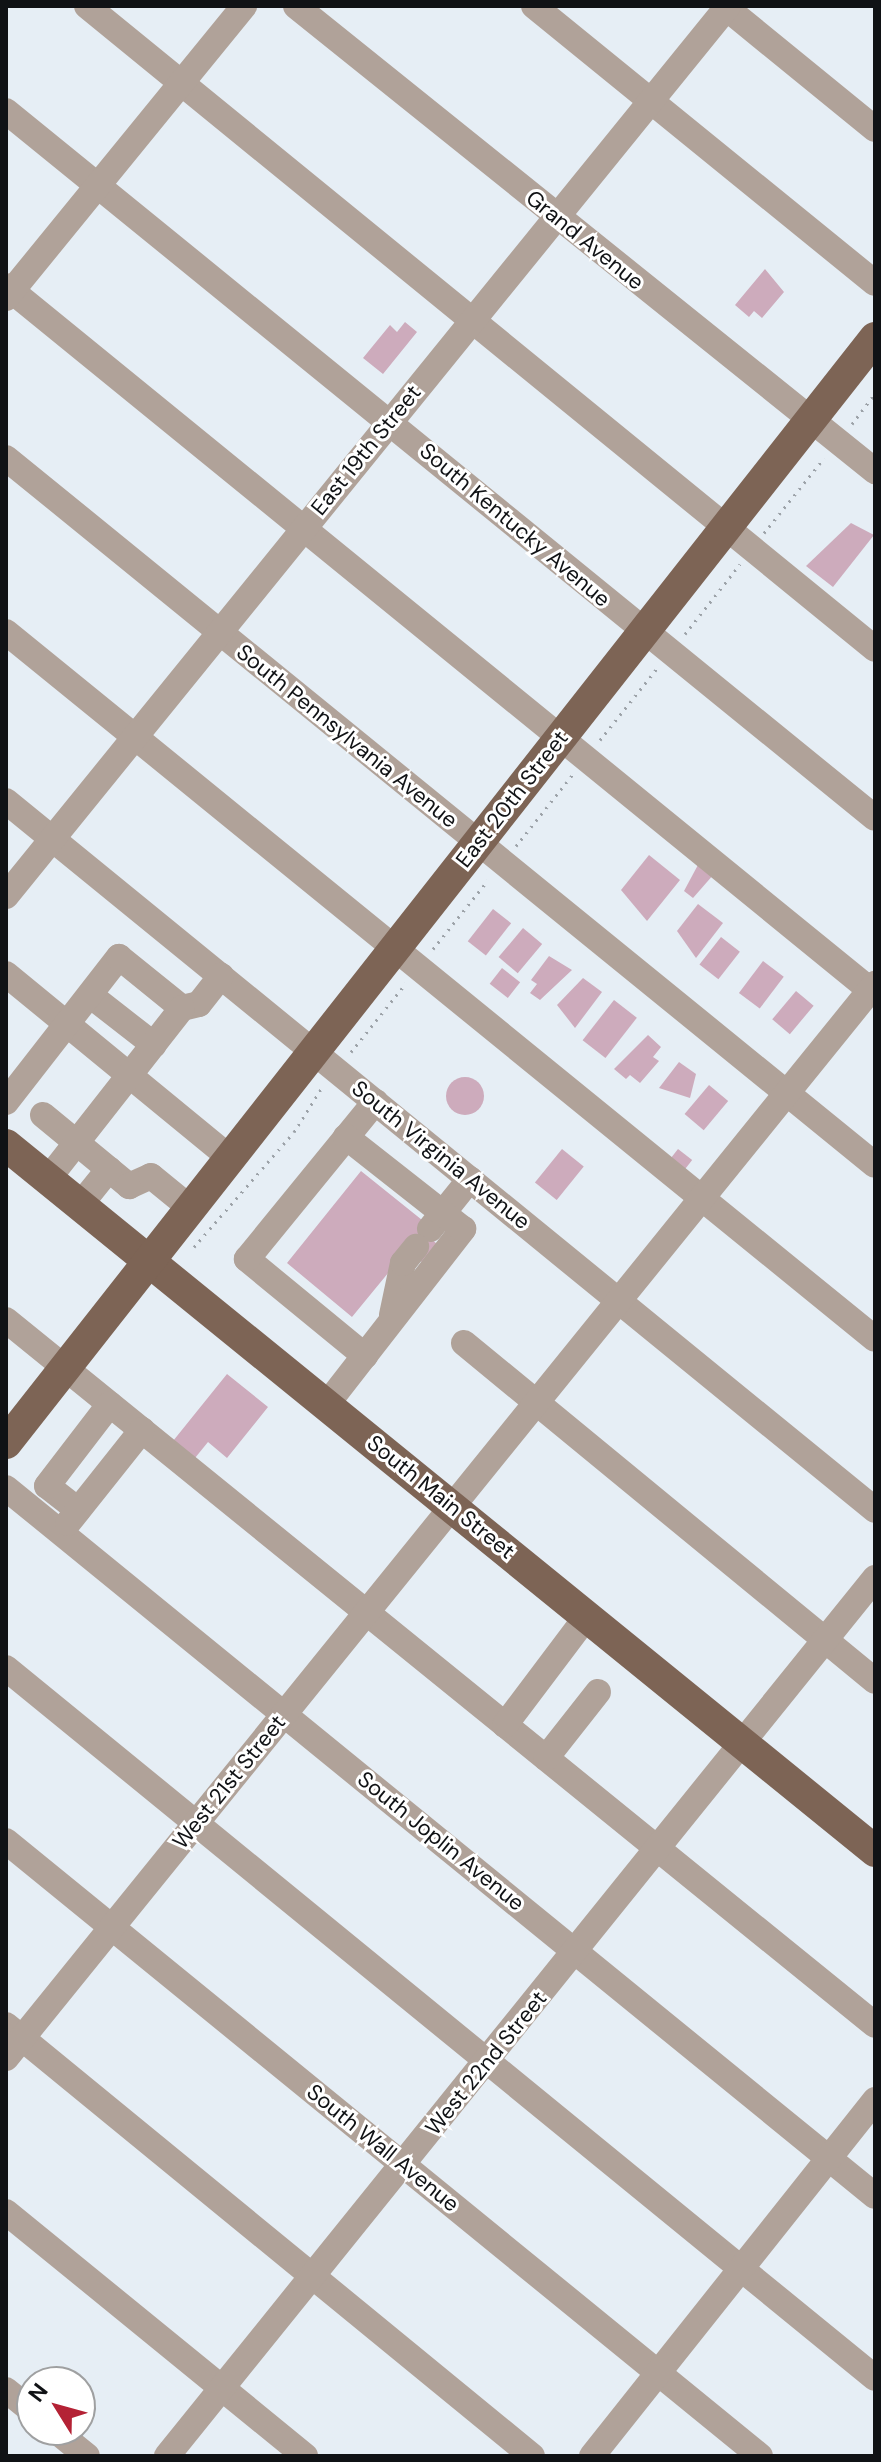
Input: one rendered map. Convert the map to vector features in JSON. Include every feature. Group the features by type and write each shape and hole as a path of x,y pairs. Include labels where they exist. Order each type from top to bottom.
{"main road":[{"name":"East 20th Street","path":"6,1443 875,338"},
{"name":"South Main Street","path":"6,1145 875,1851"}],"street":[{"path":"87,6 875,649"},
{"path":"244,6 99,186 8,292 873,989"},
{"name":"Grand Avenue","path":"296,6 875,471"},
{"path":"534,6 875,283"},
{"path":"726,7 875,129"},
{"name":"East 19th Street","path":"6,896 726,7"},
{"name":"South Kentucky Avenue","path":"6,111 875,818"},
{"name":"South Pennsylvania Avenue","path":"6,458 875,1165"},
{"path":"6,632 875,1339"},
{"name":"South Virginia Avenue","path":"6,801 875,1510"},
{"path":"6,1102 119,957 182,1008"},
{"path":"6,974 229,1157"},
{"path":"48,1179 182,1008 199,1004 221,976"},
{"name":"West 21st Street","path":"11,2040 112,1927 873,989"},
{"path":"90,995 154,1045"},
{"path":"365,1356 247,1259 375,1102"},
{"path":"43,1115 129,1186 151,1176 189,1207"},
{"path":"327,1404 463,1229 429,1230 346,1137"},
{"path":"80,1205 109,1169"},
{"path":"390,1323 403,1263 470,1179"},
{"path":"6,1320 875,2025"},
{"path":"464,1343 875,1681"},
{"path":"78,1510 47,1486 110,1404"},
{"path":"61,1532 142,1430"},
{"name":"South Joplin Avenue","path":"6,1488 875,2196"},
{"name":"West 22nd Street","path":"167,2456 875,1578"},
{"path":"505,1725 587,1616"},
{"path":"6,1668 489,2059 875,2378"},
{"path":"546,1758 598,1692"},
{"name":"South Wall Avenue","path":"6,1841 760,2456"},
{"path":"11,2040 312,2276 532,2456"},
{"path":"592,2456 875,2100"},
{"path":"6,2212 305,2456"}],"path":[{"path":"849,427 875,394"},
{"path":"194,1247 294,1132 325,1082"}],"building":[{"path":"765,269 784,292 762,318 754,311 749,317 735,305"},
{"path":"405,322 417,332 383,374 363,358 390,325 397,332"},
{"path":"851,523 874,535 833,587 806,566"},
{"path":"649,855 680,880 647,921 621,890"},
{"path":"699,863 714,874 693,898 684,891"},
{"path":"698,904 723,923 696,958 677,931"},
{"path":"493,909 511,923 486,955 468,941"},
{"path":"523,928 542,944 518,973 499,957"},
{"path":"721,937 740,952 718,979 699,965"},
{"path":"549,956 572,970 540,1000 530,993 537,984 531,980"},
{"path":"763,961 784,977 760,1009 739,993"},
{"path":"502,968 520,982 508,998 490,984"},
{"path":"583,978 602,992 575,1028 557,1005"},
{"path":"796,991 814,1006 790,1034 772,1019"},
{"path":"614,1000 637,1018 605,1058 583,1040"},
{"path":"648,1035 661,1047 653,1057 659,1061 640,1083 630,1075 626,1079 614,1069"},
{"path":"679,1062 696,1074 690,1098 659,1088"},
{"path":"465,1077 478,1083 484,1096 478,1109 465,1115 452,1109 446,1096 452,1083"},
{"path":"709,1085 728,1101 704,1130 685,1114"},
{"path":"562,1149 584,1167 557,1200 535,1182"},
{"path":"678,1149 692,1160 684,1170 670,1159"},
{"path":"361,1171 427,1224 422,1231 437,1244 423,1263 407,1250 352,1317 287,1263"},
{"path":"227,1374 268,1407 227,1458 208,1442 195,1458 173,1441"}]}
